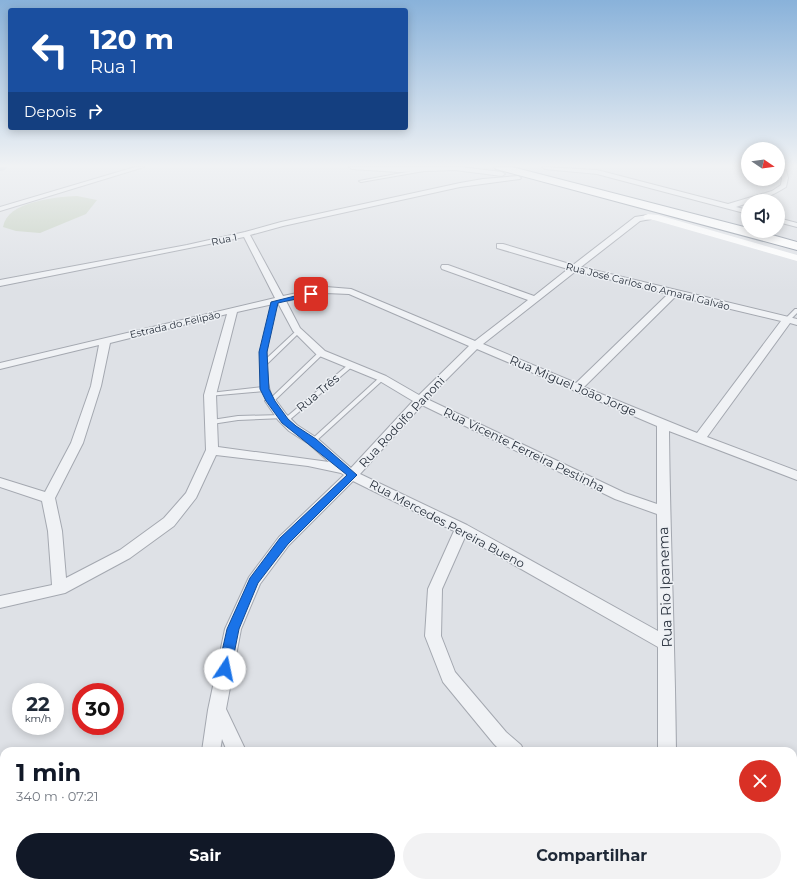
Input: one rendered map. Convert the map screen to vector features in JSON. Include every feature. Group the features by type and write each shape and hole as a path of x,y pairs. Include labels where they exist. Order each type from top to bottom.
{"highway":[{"path":"625,208 643,218"},
{"path":"664,208 797,246"},
{"path":"681,208 741,225"},
{"path":"785,237 797,241"}],"street":[{"name":"Rua 1","path":"0,283 187,247 353,208"},
{"path":"643,218 655,217 797,258"},
{"name":"Rua Rodolfo Panoni","path":"212,747 217,710 233,629 254,581 284,541 349,472 476,345 573,268 643,218"},
{"path":"785,222 797,225"},
{"name":"Rua Vicente Ferreira Pestinha","path":"246,234 278,301 298,332 321,353 382,378 420,400 620,496 662,511"},
{"name":"Rua José Carlos do Amaral Galvão","path":"500,246 573,268 792,321"},
{"path":"445,267 534,299"},
{"name":"Estrada do Felipão","path":"0,366 233,310 326,290 351,292"},
{"name":"Rua Miguel João Jorge","path":"351,292 663,424 700,437 797,476"},
{"path":"578,387 674,293"},
{"path":"0,602 60,589 126,554 169,522 191,495 212,450 210,395 233,310"},
{"path":"700,437 792,321"},
{"path":"60,589 55,531 48,498 77,443 96,386 104,341"},
{"path":"271,401 283,419 349,472"},
{"name":"Rua Rio Ipanema","path":"663,424 662,511 666,644 667,747"},
{"name":"Rua Mercedes Pereira Bueno","path":"212,450 308,462 349,472 462,529 666,644"},
{"path":"0,482 48,498"},
{"path":"462,529 435,589 433,636 449,677 500,738 510,747"},
{"path":"217,710 235,747"}],"lane":[{"path":"278,301 263,352 264,389 271,401 321,353"},
{"path":"792,321 797,310"},
{"path":"263,365 298,332"},
{"name":"Rua Três","path":"283,419 351,365"},
{"path":"313,442 382,378"},
{"path":"210,395 264,389"},
{"path":"212,422 238,418 283,419"}],"green space":[{"path":"18,208 90,208 86,214 40,233 16,231 3,227 6,218"}],"route":[{"path":"225,669 233,629 254,581 284,541 352,475 313,442 285,421 264,389 263,352 275,302 311,294"}]}
